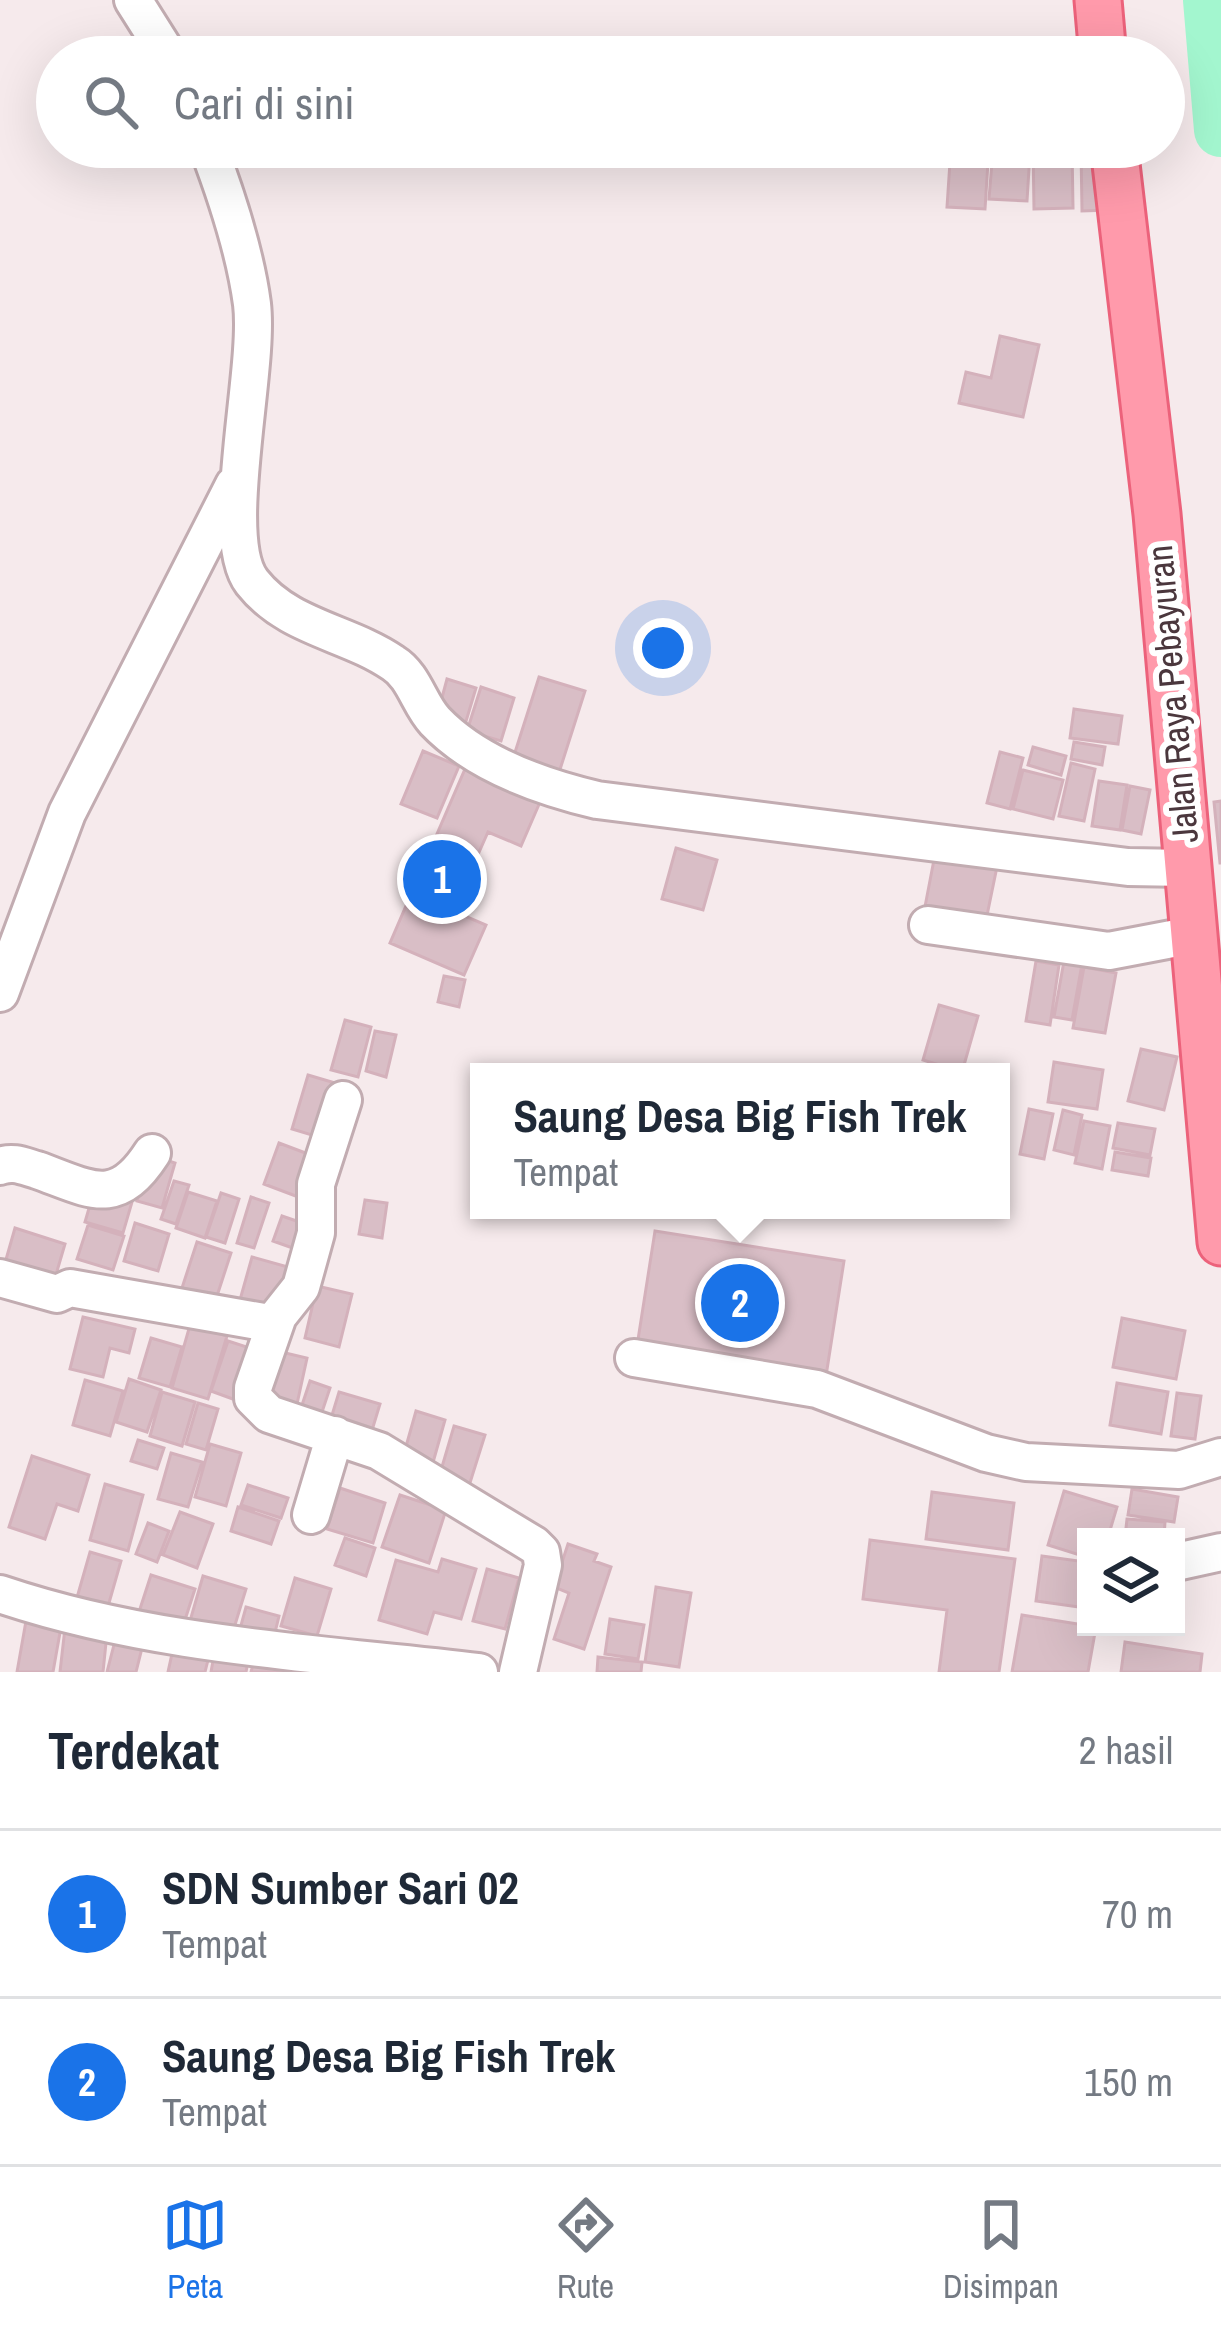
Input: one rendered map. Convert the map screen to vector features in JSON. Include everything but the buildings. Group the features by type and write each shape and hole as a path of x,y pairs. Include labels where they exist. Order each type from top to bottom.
{"main road":[{"path":"1098,0 1101,36"},
{"name":"Jalan Raya Pebayuran","path":"1116,168 1156,514 1221,1242"}],"street":[{"path":"133,0 156,36"},
{"path":"215,168 243,255 252,309 250,401 240,473 242,567 279,607 392,662 409,678 435,721 528,780 597,800 1128,867 1187,868"},
{"path":"0,993 67,813 240,473"},
{"path":"928,925 1109,951 1193,934"},
{"path":"343,1100 316,1184 316,1234 302,1284 275,1324 253,1398 269,1414 402,1463 541,1552 542,1572 518,1672"},
{"path":"0,1166 20,1165 112,1191 133,1179 152,1153"},
{"path":"0,1278 57,1294 70,1288 275,1324"},
{"path":"634,1358 817,1389 986,1453 1026,1462 1179,1471 1221,1457"},
{"path":"311,1515 335,1435"},
{"path":"1185,1560 1221,1552"},
{"path":"0,1594 64,1614 204,1640 479,1672"}],"waterway":[{"path":"1210,0 1221,130"}],"place":[{"name":"SDN Sumber Sari 02","path":"442,879"},
{"name":"Saung Desa Big Fish Trek","path":"740,1303"}]}
